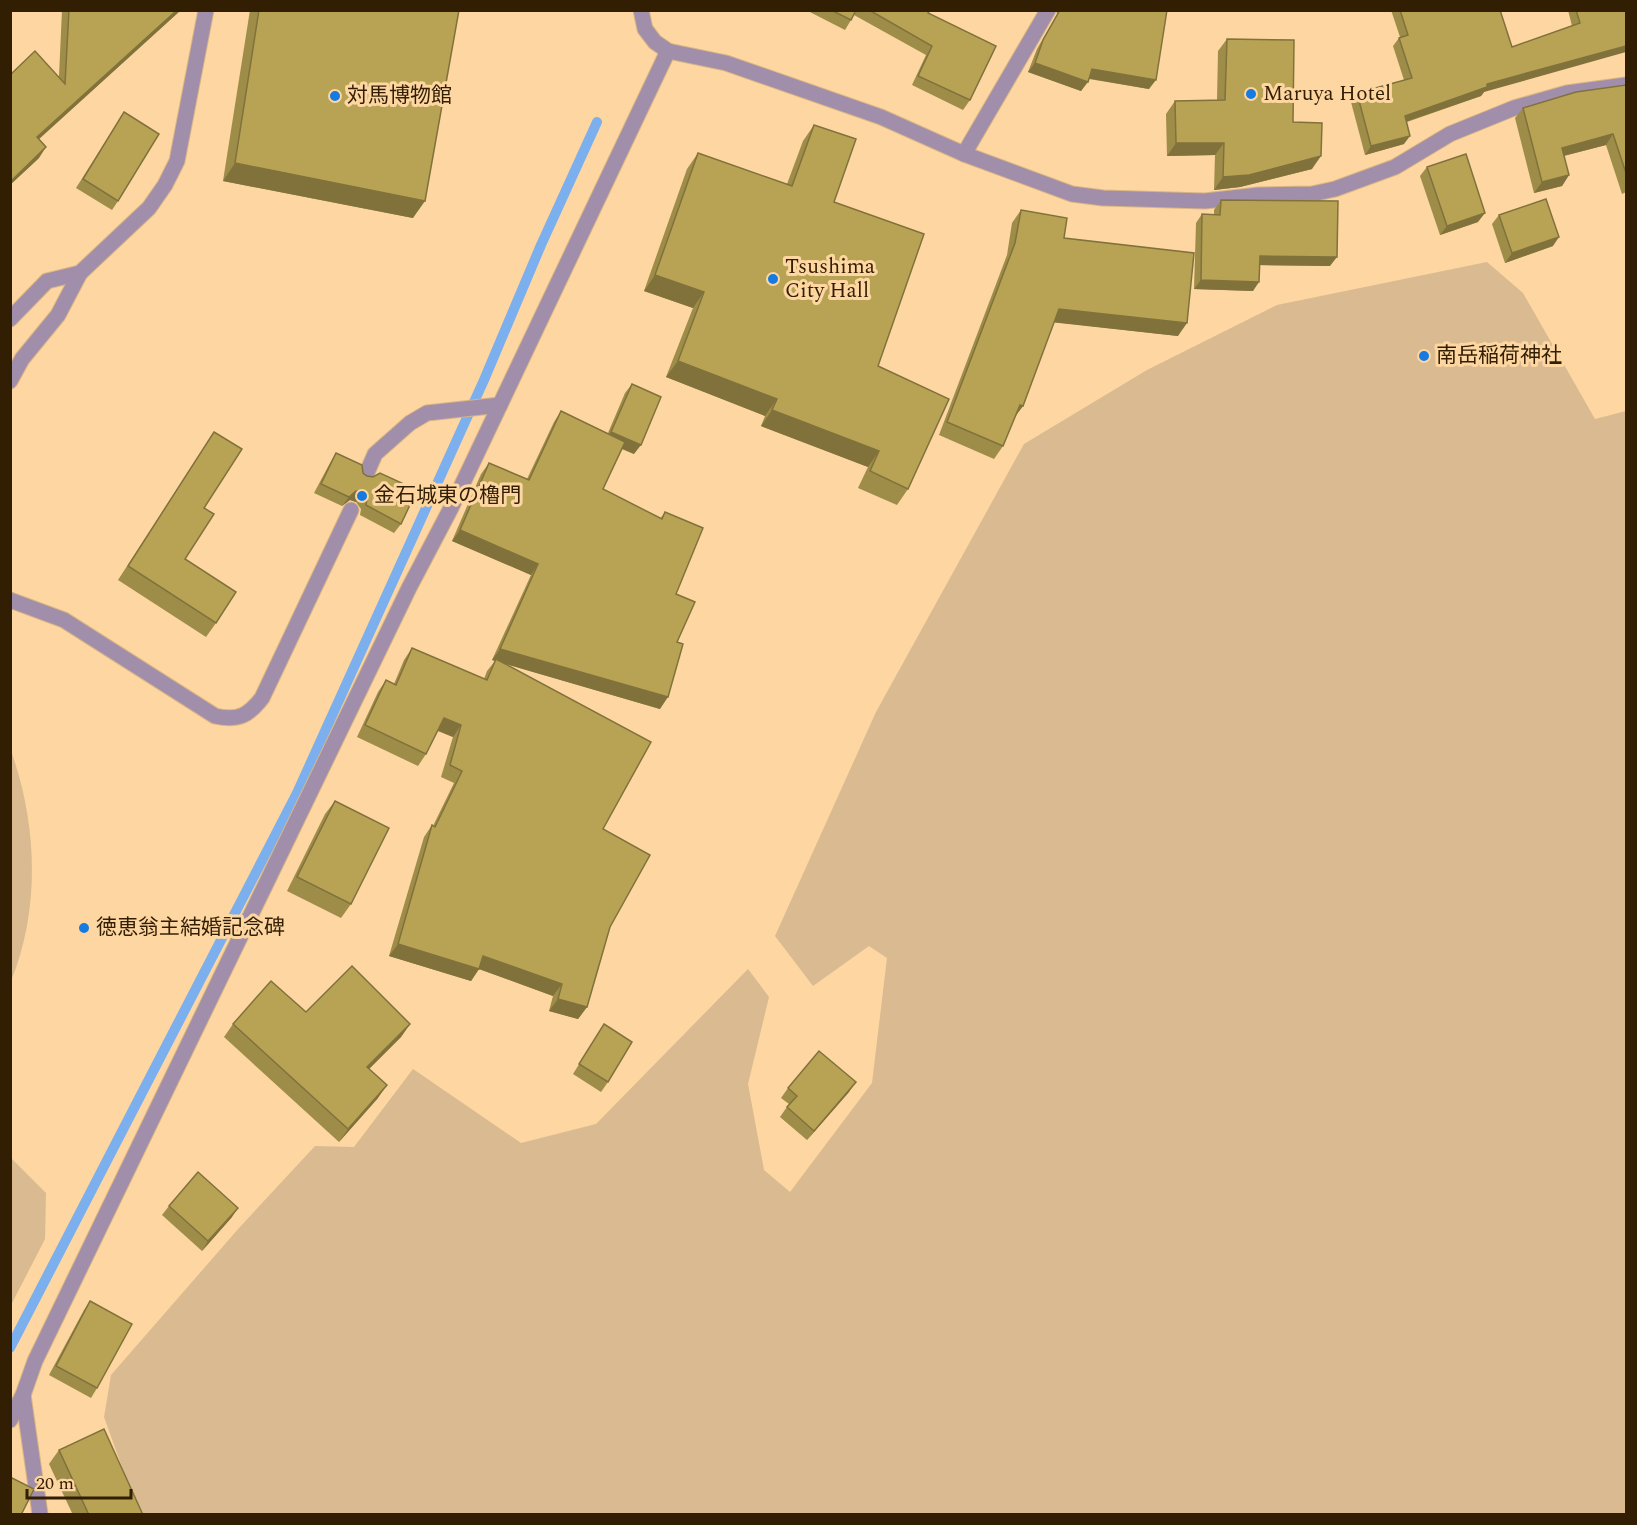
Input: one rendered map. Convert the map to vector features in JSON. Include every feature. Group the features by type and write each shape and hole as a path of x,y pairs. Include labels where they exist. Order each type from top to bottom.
{"street":[{"path":"10,381 22,358 58,315 80,273 149,208 173,169 194,79 206,10"},
{"path":"641,10 645,28 655,42 668,51 726,63 881,117 964,154 1072,194 1093,197 1204,201 1259,195 1312,194 1335,189 1395,167 1450,134 1514,108 1567,93 1626,85"},
{"path":"964,154 1048,10"},
{"path":"10,1420 23,1395 35,1361 500,405 668,51"},
{"path":"10,319 47,281 80,273"},
{"path":"365,477 375,454 410,423 427,412 500,405"},
{"path":"10,600 64,620 215,716 240,718 250,713 262,698 351,510"},
{"path":"23,1395 40,1515"}],"shaded area":[{"path":"1487,262 1523,293 1595,419 1626,411 1626,1514 139,1514 104,1417 111,1375 239,1228 315,1146 354,1147 413,1069 521,1143 596,1124 748,969 769,997 748,1084 764,1170 790,1192 872,1083 887,958 869,946 813,986 775,936 876,712 1024,444 1147,370 1277,305"},
{"path":"10,748 26,805 32,864 27,924 21,953 11,981"},
{"path":"11,1158 46,1193 45,1239 11,1305"}],"building":[{"path":"69,10 177,10 37,137 46,147 10,182 10,75 35,51 65,84"},
{"name":"対馬博物館","path":"259,10 459,10 425,201 235,163"},
{"path":"831,10 856,10 851,20"},
{"path":"869,10 930,10 928,13 996,46 970,100 918,76 932,46"},
{"path":"1060,10 1167,10 1156,80 1092,69 1088,82 1035,63 1043,40"},
{"path":"1400,10 1500,10 1512,47 1580,23 1576,10 1626,10 1626,46 1487,84 1487,87 1405,116 1410,136 1371,146 1357,93 1412,78 1399,38 1408,35"},
{"name":"Maruya Hotel","path":"1227,39 1294,40 1293,122 1322,123 1321,156 1249,175 1223,177 1224,143 1176,143 1175,101 1225,100"},
{"path":"1626,85 1626,173 1613,134 1562,148 1569,175 1542,182 1523,108 1576,92"},
{"path":"124,112 159,134 118,201 83,179"},
{"path":"814,125 856,139 834,202 924,234 878,366 949,399 908,489 870,471 879,451 772,410 777,399 678,361 704,292 655,275 698,153 792,186"},
{"path":"1466,154 1485,213 1447,226 1427,167"},
{"path":"1546,199 1559,237 1512,253 1499,215"},
{"path":"1221,200 1338,201 1337,257 1260,256 1259,282 1201,280 1202,214 1220,215"},
{"path":"1021,210 1067,218 1064,238 1194,253 1187,323 1059,309 1023,406 1020,405 1003,446 947,422 1015,243"},
{"path":"632,384 661,397 641,445 611,432"},
{"path":"561,411 625,442 603,489 662,519 665,512 703,528 676,594 695,602 677,642 683,644 668,697 500,649 538,564 460,530 489,463 529,480"},
{"path":"214,432 242,449 204,508 214,514 185,559 236,592 216,623 128,566"},
{"name":"金石城東の櫓門","path":"336,453 362,465 363,473 367,476 373,477 380,473 417,490 401,524 366,505 367,499 362,492 356,491 349,497 321,484"},
{"path":"412,648 487,680 496,659 651,742 603,829 650,855 610,927 587,1007 558,999 562,984 483,956 479,969 398,944 432,825 435,827 462,771 450,765 461,725 444,718 426,754 365,725 386,680 396,685"},
{"path":"335,801 389,828 351,904 297,877"},
{"path":"352,966 410,1024 367,1067 387,1085 348,1129 233,1024 271,981 306,1012"},
{"path":"604,1024 632,1042 608,1082 579,1064"},
{"path":"819,1051 856,1082 814,1131 787,1107 797,1096 788,1088"},
{"path":"198,1172 238,1208 208,1241 169,1206"},
{"path":"90,1301 132,1324 97,1388 56,1366"},
{"path":"104,1429 143,1515 89,1515 59,1450"},
{"path":"10,1477 34,1489 21,1515 10,1515"}],"waterway":[{"path":"10,1348 297,793 484,380 541,245 597,122"}],"place":[{"name":"Maruya Hotel","path":"1251,94"},
{"name":"対馬博物館","path":"335,96"},
{"name":"Tsushima City Hall","path":"773,279"},
{"name":"南岳稲荷神社","path":"1424,356"},
{"name":"金石城東の櫓門","path":"362,496"},
{"name":"徳恵翁主結婚記念碑","path":"84,928"}]}
